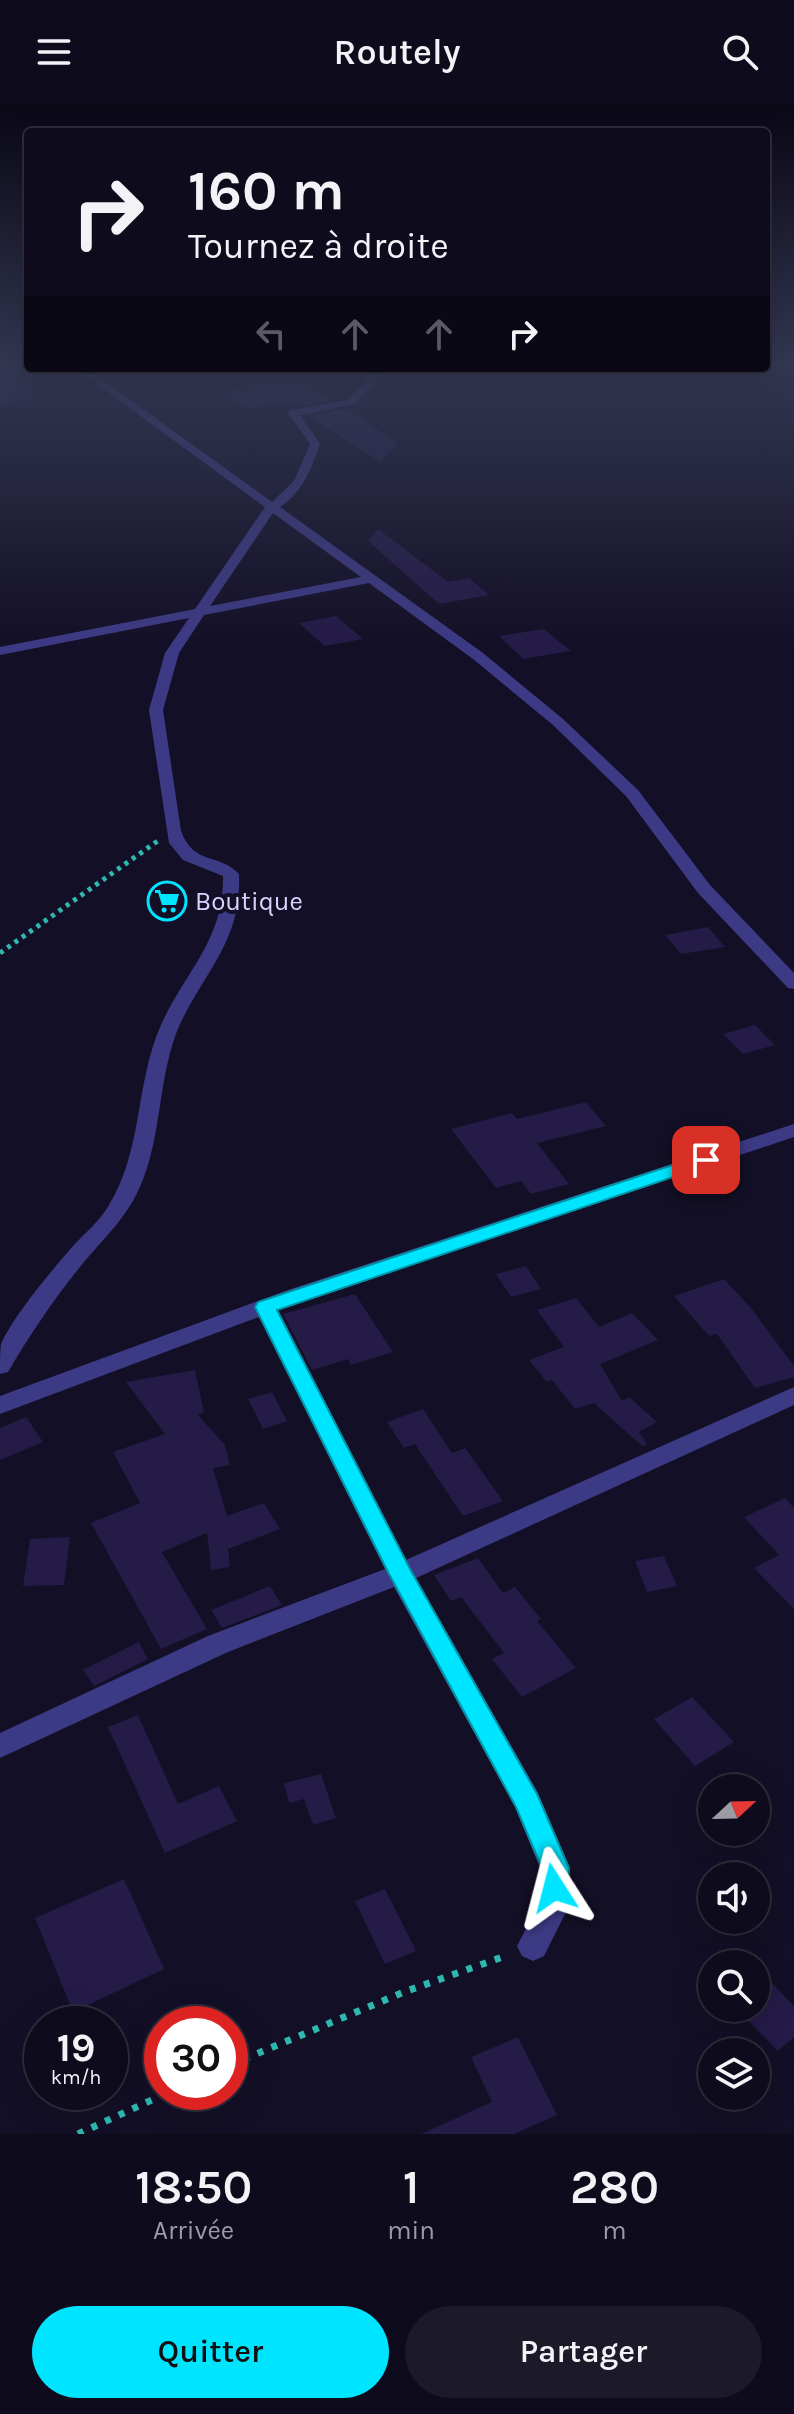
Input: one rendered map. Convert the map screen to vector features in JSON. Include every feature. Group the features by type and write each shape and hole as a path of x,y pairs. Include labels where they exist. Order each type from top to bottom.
{"street":[{"path":"200,457 478,656 558,722 632,793 704,889 794,984"},
{"path":"0,1366 19,1332 78,1255 116,1212 135,1178 153,1087 170,1026 220,944 233,890 231,874 219,866 190,860 177,848 156,710 172,653 270,508 299,487 310,457"},
{"path":"0,651 370,579"},
{"path":"0,1405 113,1360 265,1307 794,1130"},
{"path":"265,1307 400,1574 528,1802 555,1868 553,1908 533,1946"},
{"path":"0,1746 218,1644 400,1574 794,1395"}],"path":[{"path":"0,953 173,831"},
{"path":"248,2057 404,1992 533,1946"},
{"path":"78,2134 144,2104"}],"building":[{"path":"378,529 448,582 469,578 489,595 439,604 368,541"},
{"path":"336,616 363,639 325,646 299,623"},
{"path":"544,629 571,651 523,659 499,636"},
{"path":"708,927 725,947 681,954 665,935"},
{"path":"755,1025 775,1045 743,1054 723,1034"},
{"path":"586,1102 606,1126 537,1143 569,1184 531,1194 521,1181 496,1188 451,1129 512,1113 517,1119"},
{"path":"526,1266 541,1289 511,1297 496,1274"},
{"path":"724,1279 751,1308 794,1366 794,1377 755,1388 717,1334 709,1336 674,1296"},
{"path":"355,1294 393,1352 351,1365 348,1359 312,1370 283,1314"},
{"path":"576,1298 599,1327 632,1313 658,1340 600,1364 622,1401 629,1397 657,1422 639,1432 647,1444 643,1447 594,1403 575,1409 552,1380 547,1382 529,1360 564,1347 537,1310"},
{"path":"195,1370 204,1412 198,1415 225,1445 230,1465 213,1468 227,1516 264,1503 280,1529 228,1549 230,1567 211,1570 207,1533 162,1552 207,1629 161,1649 91,1523 140,1503 113,1452 165,1434 126,1382"},
{"path":"272,1392 287,1421 263,1429 248,1399"},
{"path":"423,1409 452,1453 465,1448 503,1501 463,1516 415,1444 404,1448 387,1422"},
{"path":"26,1417 43,1442 0,1460 0,1428"},
{"path":"785,1498 794,1508 794,1609 754,1568 779,1555 744,1517"},
{"path":"70,1537 64,1585 23,1586 30,1539"},
{"path":"664,1556 677,1586 647,1592 635,1561"},
{"path":"478,1558 503,1593 515,1587 541,1619 537,1621 576,1668 522,1697 492,1659 504,1653 461,1597 451,1601 434,1575"},
{"path":"270,1586 282,1605 222,1628 211,1610"},
{"path":"139,1642 148,1659 94,1686 83,1670"},
{"path":"692,1697 734,1742 695,1766 654,1719"},
{"path":"138,1715 178,1804 219,1786 237,1821 165,1853 108,1727"},
{"path":"321,1774 336,1818 313,1825 304,1799 289,1803 284,1783"},
{"path":"124,1879 164,1969 86,2006 71,2006 35,1918"},
{"path":"385,1889 416,1951 385,1964 355,1901"},
{"path":"772,1983 794,2006 794,2037 778,2051 770,2043 770,2038 765,2038 750,2022 770,2022"},
{"path":"518,2037 557,2115 514,2134 421,2134 492,2102 471,2057"}],"place":[{"name":"Boutique","path":"167,901"}],"route":[{"path":"554,1888 555,1868 528,1802 400,1574 265,1307 706,1160"}]}
